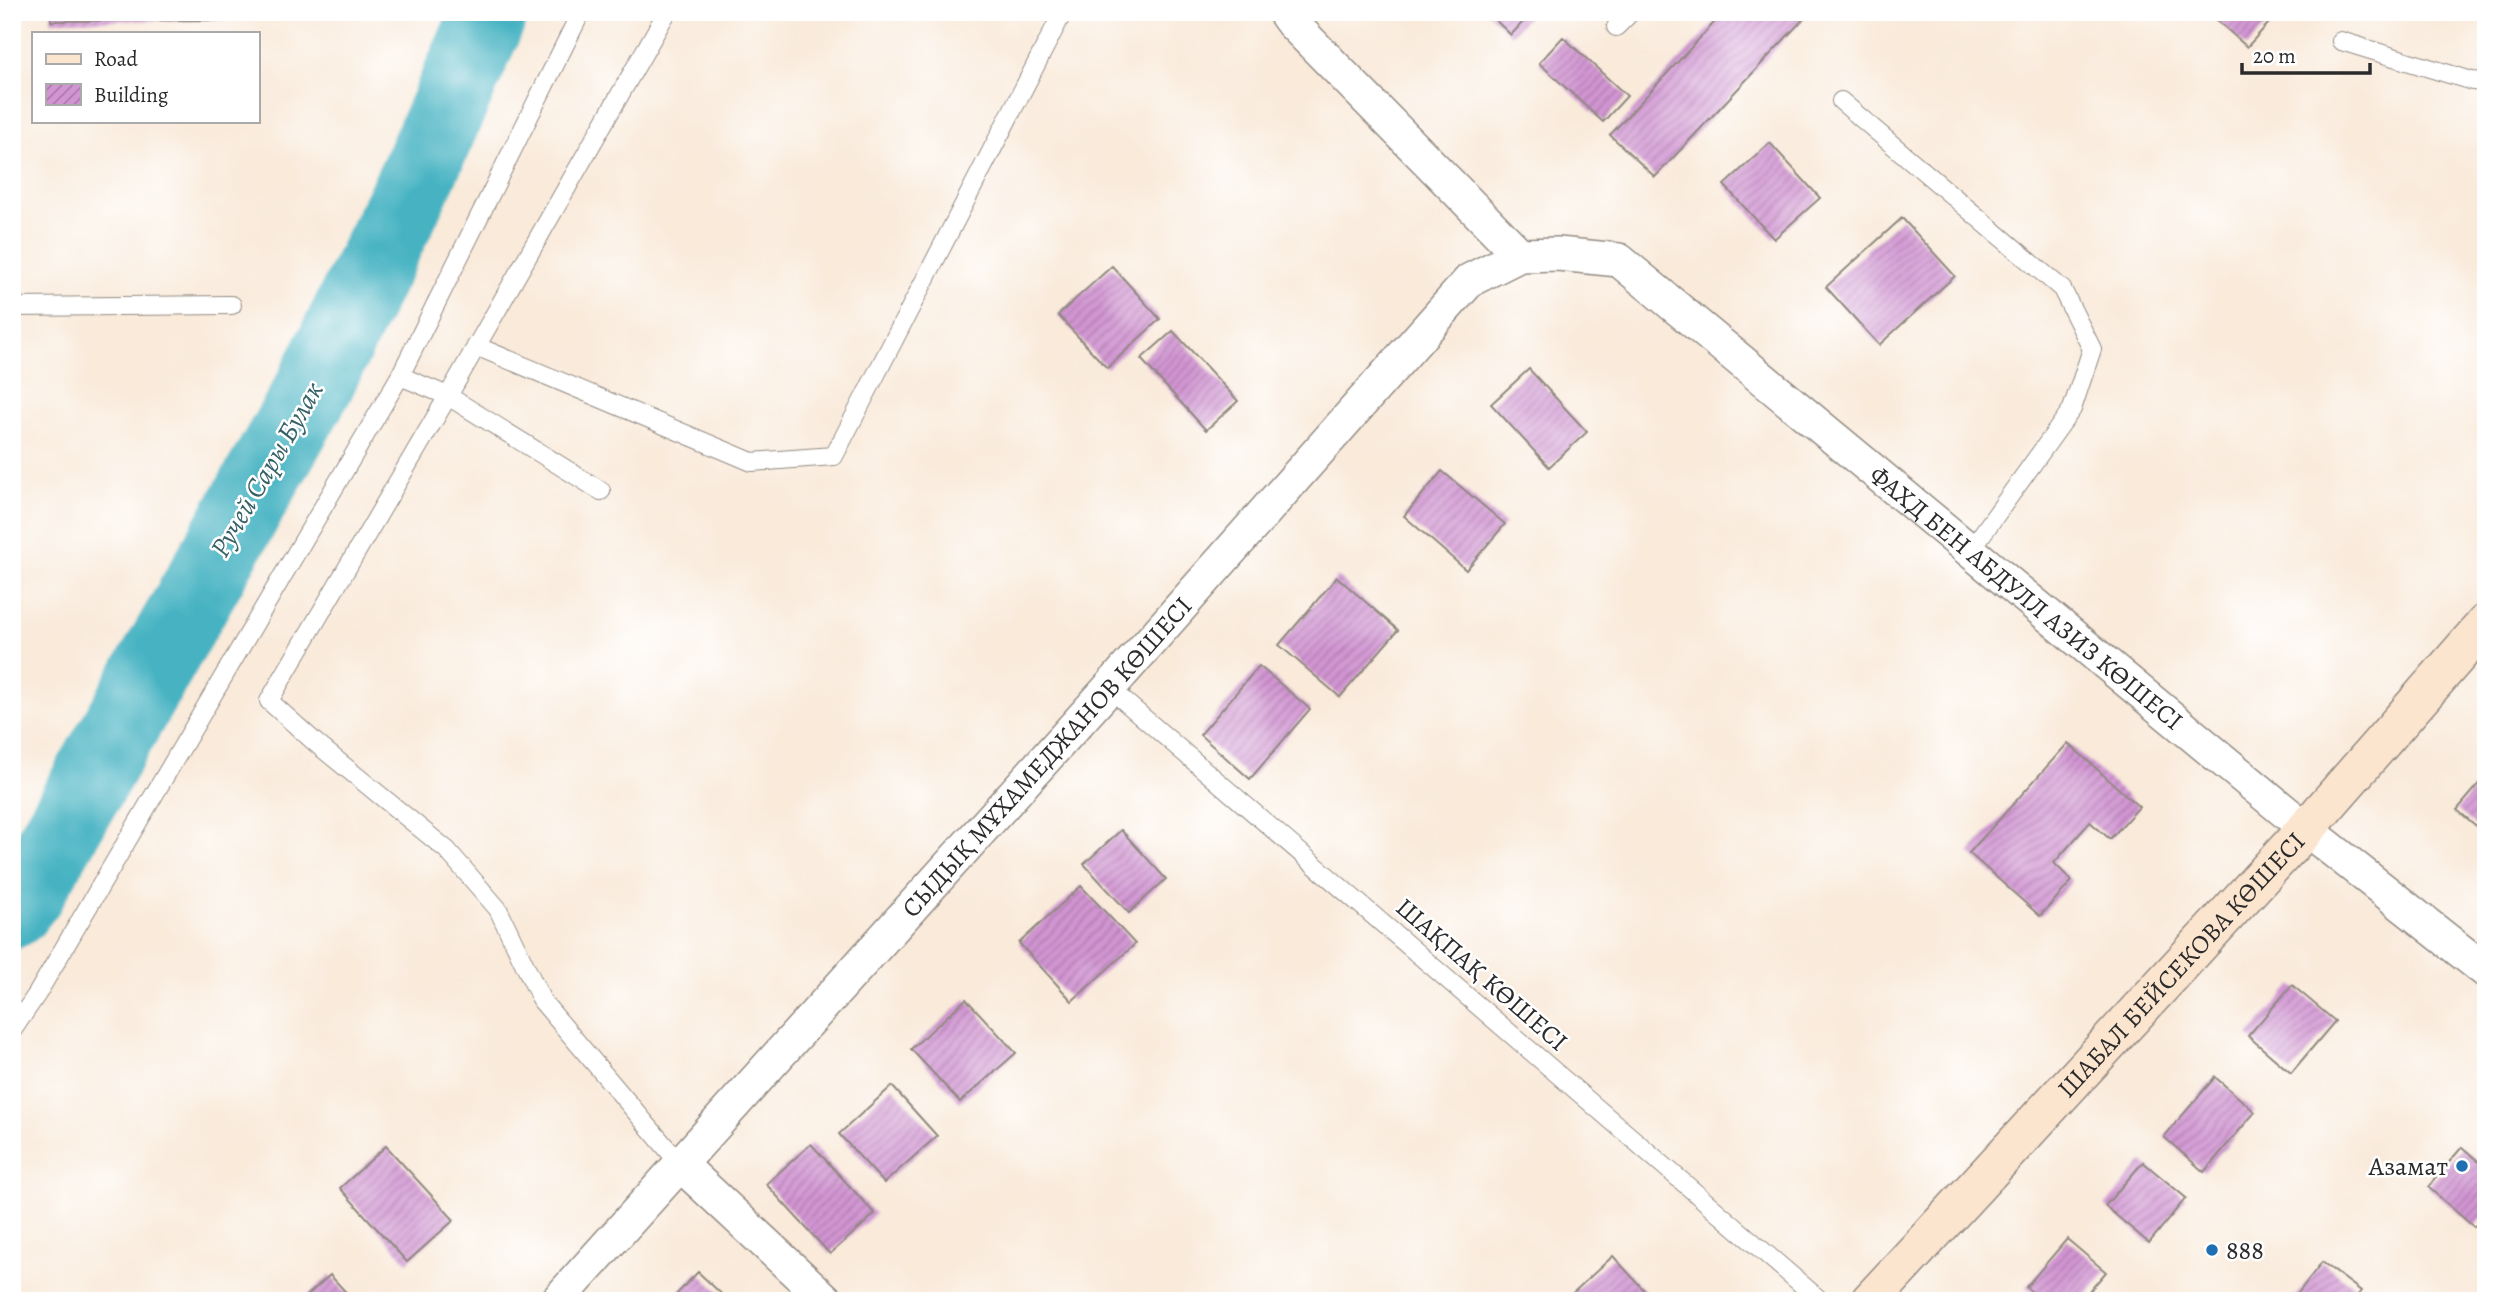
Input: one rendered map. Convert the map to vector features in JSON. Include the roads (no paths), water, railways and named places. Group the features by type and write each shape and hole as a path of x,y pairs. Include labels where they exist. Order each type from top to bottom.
{"main road":[{"name":"ШАБАЛ БЕЙСЕКОВА КӨШЕСІ","path":"1870,1301 2306,829 2486,623"}],"street":[{"path":"1284,12 1520,255"},
{"name":"СЫДЫҚ МҰХАМЕДЖАНОВ КӨШЕСІ","path":"557,1301 1109,688 1470,280 1520,255 1558,254"},
{"name":"ФАХД БЕН АБДУЛЛ АЗИЗ КӨШЕСІ","path":"1558,254 1619,260 2306,829 2486,971"},
{"path":"680,1164 827,1301"}],"lane":[{"path":"12,1031 37,994 400,376 581,12"},
{"path":"667,12 448,396 269,701 317,744 447,850 498,909 541,1001 680,1164"},
{"path":"476,346 752,462 834,456 1063,12"},
{"path":"1616,27 1631,12"},
{"path":"2341,41 2472,82 2486,82"},
{"path":"1841,101 2062,289 2092,349 2073,409 1970,551"},
{"path":"12,307 232,306"},
{"path":"400,376 448,396 601,491"},
{"name":"ШАҚПАҚ КӨШЕСІ","path":"1109,688 1821,1301"}],"waterway":[{"name":"Ручей Сары Булак","path":"12,910 27,891 314,387 418,174 490,12"}],"place":[{"name":"Азамат","path":"2462,1166"},
{"name":"888","path":"2212,1250"}]}
